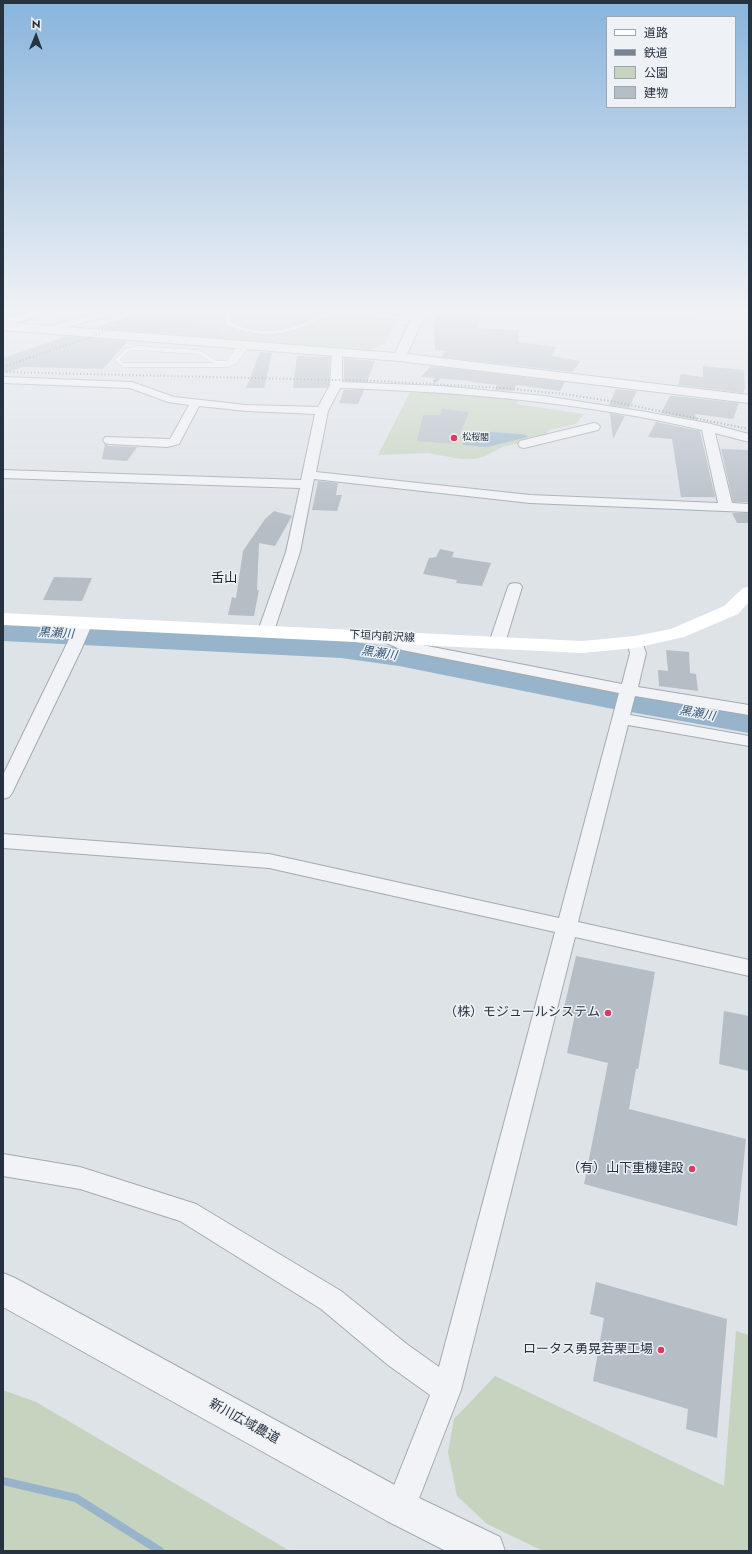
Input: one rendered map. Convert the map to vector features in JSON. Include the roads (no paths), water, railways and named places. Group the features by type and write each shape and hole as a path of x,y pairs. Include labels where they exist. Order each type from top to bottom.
{"main road":[{"name":"下垣内前沢線","path":"3,619 83,626 266,631 582,647 635,642 677,633 731,610 749,592"}],"street":[{"path":"54,382 132,385 172,400 194,404 322,412"},
{"path":"266,631 292,552 322,412 336,385 336,382"},
{"path":"599,382 749,399"},
{"path":"336,385 398,386 532,397 628,411 707,427 749,438"},
{"path":"109,440 167,443 175,440 194,404"},
{"path":"524,444 538,440 594,433 599,407"},
{"path":"707,427 726,507"},
{"path":"538,440 548,452"},
{"path":"3,474 178,481 307,479 530,500 749,508"},
{"path":"497,643 514,587"},
{"path":"3,792 73,650 83,626"},
{"path":"386,637 408,647 628,690 749,710"},
{"path":"400,1508 447,1390 638,653 635,642"},
{"path":"621,715 749,741"},
{"path":"3,841 269,861 749,968"},
{"path":"3,1165 80,1178 187,1212 331,1300 398,1355 447,1390"},
{"name":"新川広域農道","path":"3,1289 400,1508 486,1551"}],"water":[{"path":"490,432 522,434 528,437 487,447 463,445 463,443 480,440"}],"waterway":[{"name":"黒瀬川","path":"3,632 341,649 399,657 608,699 749,723"},
{"path":"3,1481 76,1498 160,1551"}],"railway":[{"path":"387,382 502,388 564,394 610,401 749,429"}],"place":[{"name":"松桜閣","path":"454,438"},
{"name":"（株）モジュールシステム","path":"608,1013"},
{"name":"（有）山下重機建設","path":"692,1169"},
{"name":"ロータス勇晃若栗工場","path":"661,1350"}],"district":[{"name":"舌山","path":"224,579"}]}
